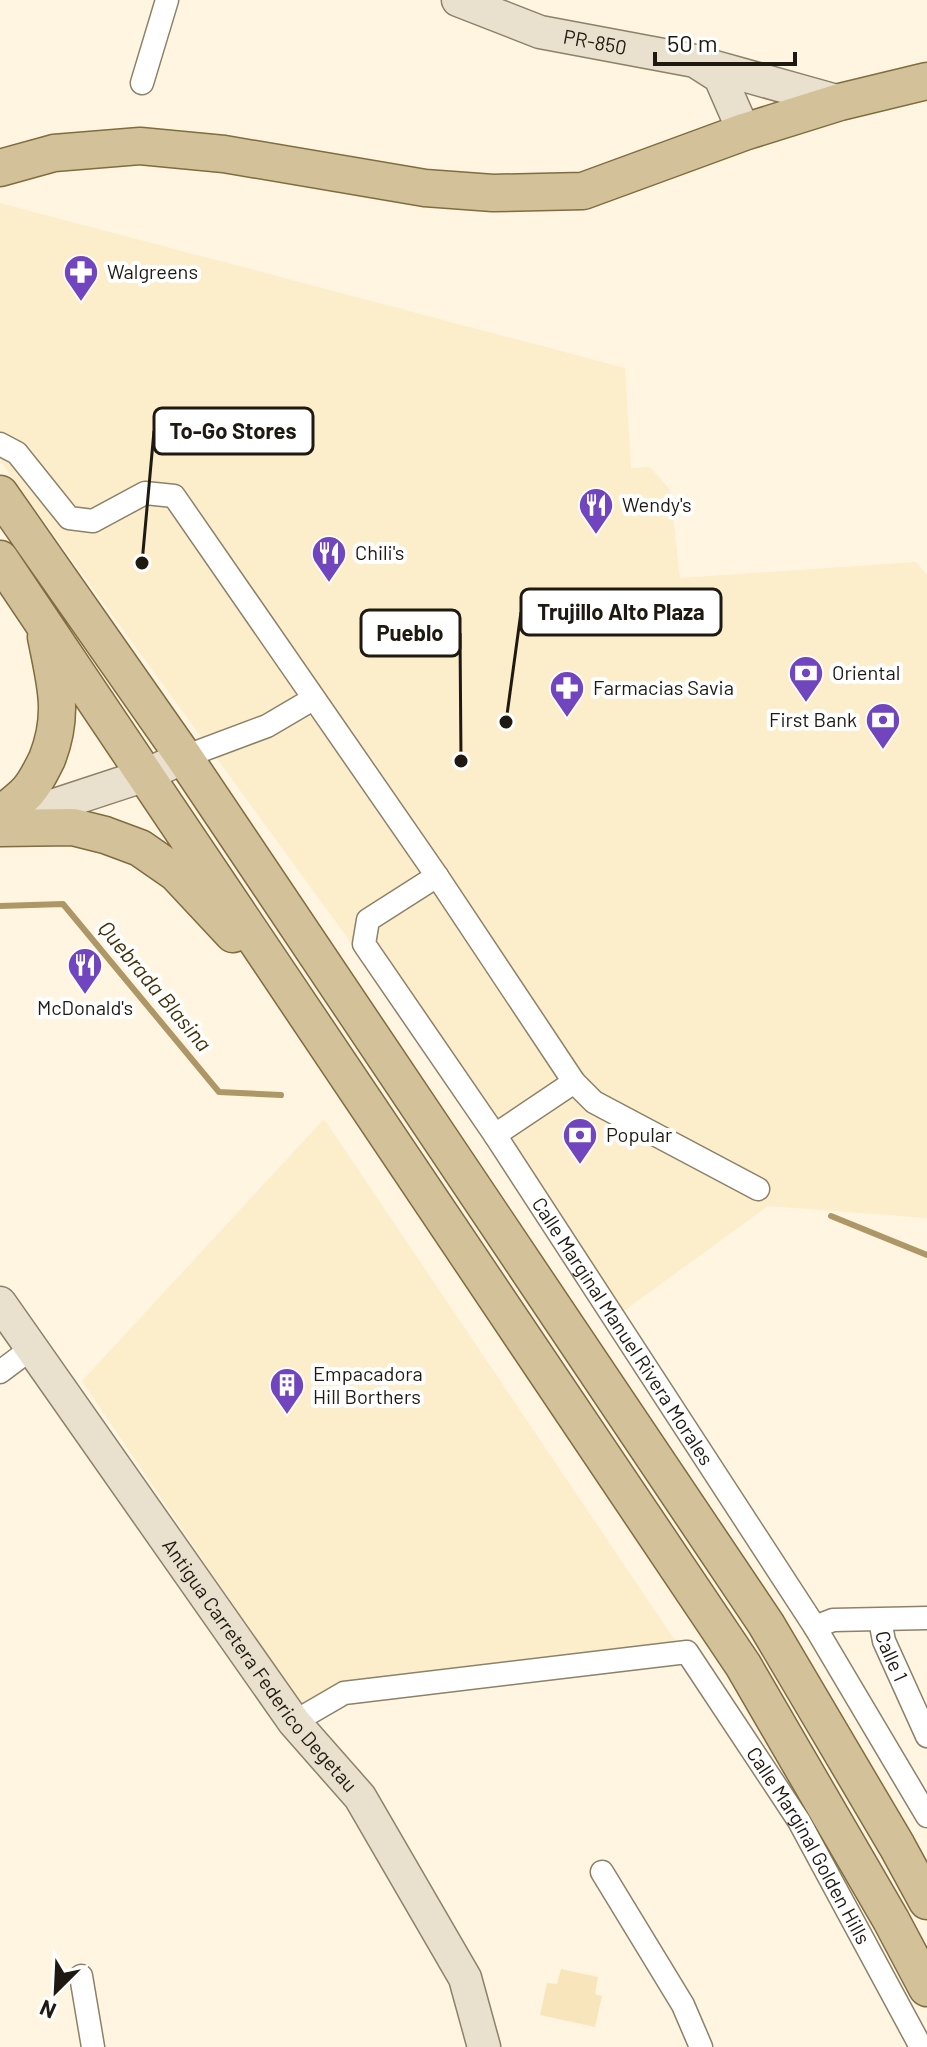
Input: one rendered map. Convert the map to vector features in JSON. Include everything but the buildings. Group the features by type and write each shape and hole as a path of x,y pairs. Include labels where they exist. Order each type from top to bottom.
{"main road":[{"path":"0,168 54,153 140,146 224,154 425,188 493,193 583,191 744,132 840,102 927,81"},
{"path":"0,494 184,757 766,1624 927,1901"},
{"path":"0,559 743,1665 927,1988"},
{"path":"0,816 30,789 53,744 58,707 42,620"},
{"path":"0,825 73,827 140,848 176,873 294,993"}],"street":[{"path":"142,83 167,0"},
{"name":"PR-850","path":"458,0 540,32 695,61 840,102"},
{"path":"695,61 720,77 744,132"},
{"path":"0,444 17,453 69,518 93,521 145,493 174,496 437,876 574,1082 594,1102 758,1189"},
{"path":"0,825 146,775 184,757 267,726 313,699"},
{"name":"Calle Marginal Manuel Rivera Morales","path":"437,876 368,920 364,944 495,1135 815,1627 927,1816"},
{"path":"495,1135 574,1082"},
{"name":"Antigua Carretera Federico Degetau","path":"0,1303 294,1722 360,1797 465,1978 484,2047"},
{"path":"0,1372 32,1348"},
{"path":"815,1627 833,1620 927,1618"},
{"name":"Calle 1","path":"880,1620 884,1641 927,1736"},
{"name":"Calle Marginal Golden Hills","path":"294,1722 344,1693 687,1652 799,1821 921,2047"},
{"path":"602,1872 683,2005 701,2047"},
{"path":"81,1976 93,2047"}],"shaded area":[{"path":"0,203 625,368 631,468 650,467 670,490 680,578 916,562 927,575 927,1218 768,1206 621,1313 0,461"},
{"path":"324,1119 678,1645 301,1705 82,1381"},
{"path":"561,1969 598,1977 595,1994 602,1996 595,2027 540,2015 547,1983 557,1984"}],"waterway":[{"name":"Quebrada Blasina","path":"0,906 63,904 219,1092 281,1095"},
{"name":"Quebrada Blasina","path":"831,1216 927,1255"}],"place":[{"name":"Walgreens","path":"81,303"},
{"name":"Wendy's","path":"596,536"},
{"name":"To-Go Stores","path":"142,563"},
{"name":"Chili's","path":"329,584"},
{"name":"Oriental","path":"806,704"},
{"name":"Farmacias Savia","path":"567,719"},
{"name":"Trujillo Alto Plaza","path":"506,722"},
{"name":"First Bank","path":"883,751"},
{"name":"Pueblo","path":"461,761"},
{"name":"McDonald's","path":"85,996"},
{"name":"Popular","path":"580,1166"},
{"name":"Empacadora Hill Borthers","path":"287,1416"}]}
